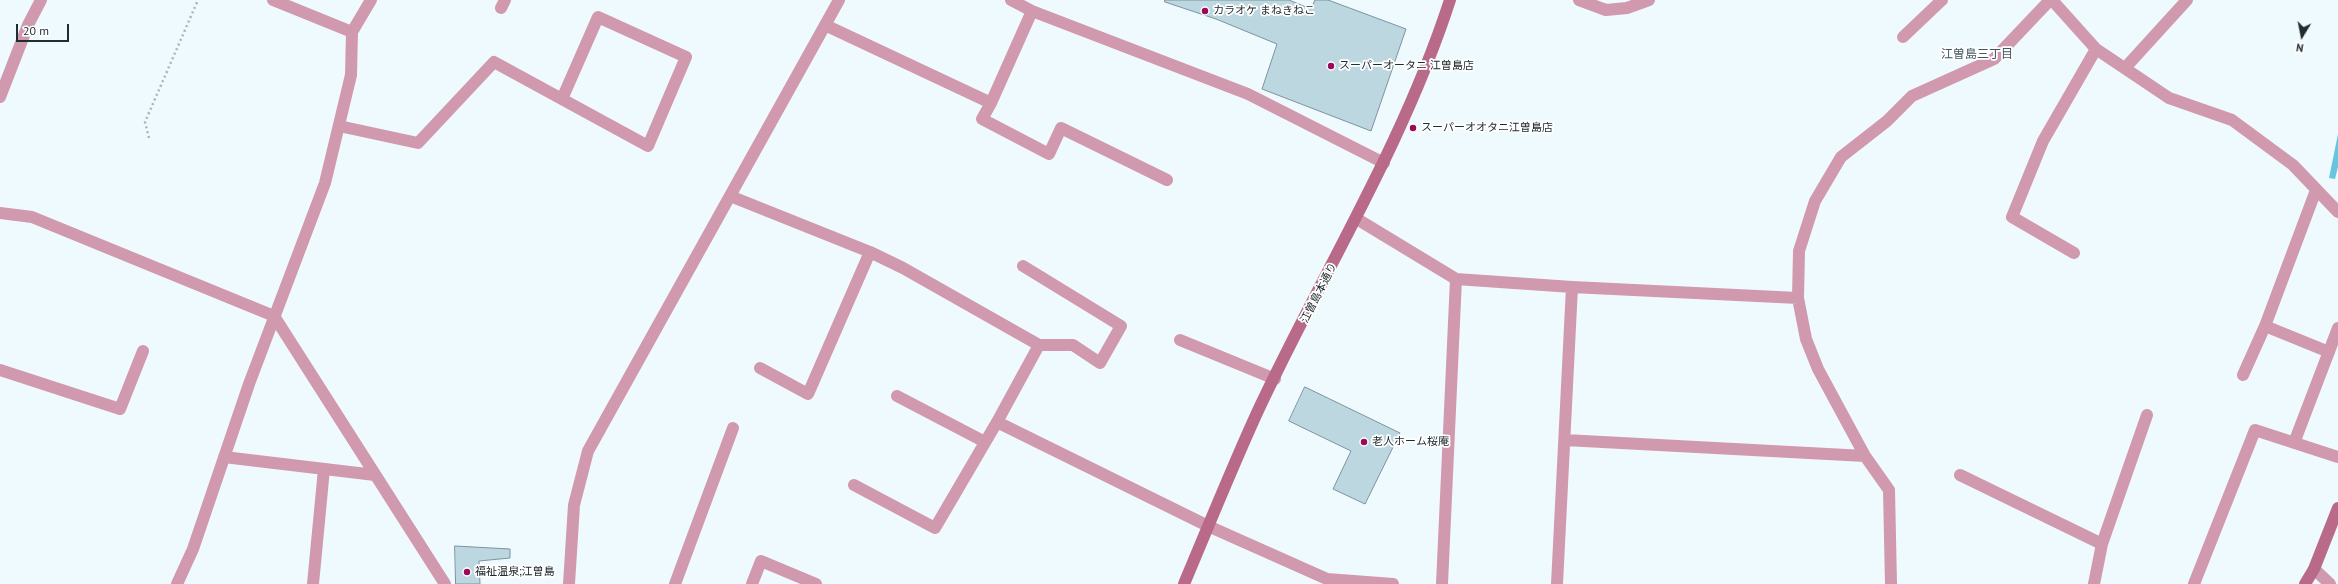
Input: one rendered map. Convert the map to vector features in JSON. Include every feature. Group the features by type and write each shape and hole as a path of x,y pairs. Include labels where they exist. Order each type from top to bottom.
{"street":[{"path":"0,97 5,70 41,0"},
{"path":"273,0 352,32"},
{"path":"177,584 193,549 274,316 325,183 351,75 352,32 371,0"},
{"path":"569,584 574,505 588,451 839,0"},
{"path":"1011,0 1032,11 1248,94 1384,163"},
{"name":"江曽島本通り","path":"1184,584 1257,414 1357,219 1419,88 1450,0"},
{"path":"1579,0 1606,10 1627,8 1649,0"},
{"path":"1904,37 1942,0"},
{"path":"1891,584 1889,490 1865,456 1818,369 1806,339 1798,298 1798,251 1815,201 1841,157 1887,121 1912,96 1994,59 2051,0 2096,49 2169,98 2232,120 2293,165 2316,190 2338,210"},
{"path":"2125,68 2187,0"},
{"path":"1032,11 982,119 1049,154 1060,128 1167,180"},
{"path":"339,126 418,143 494,62 648,146 686,57 598,16 562,99"},
{"path":"825,25 990,103"},
{"path":"2074,253 2012,217 2043,141 2096,49"},
{"path":"2243,375 2265,326 2316,190"},
{"path":"730,196 870,252 903,268 1039,345 1073,345 1100,363 1121,326 1023,266"},
{"path":"0,213 32,217 274,316 445,584"},
{"path":"1357,219 1456,279 1572,287 1798,298"},
{"path":"760,368 808,394 870,252"},
{"path":"1442,584 1456,279"},
{"path":"1558,584 1572,287"},
{"path":"2265,326 2329,352"},
{"path":"2294,443 2338,328"},
{"path":"1180,340 1275,379"},
{"path":"854,485 935,528 997,422 1039,345"},
{"path":"0,370 120,409 143,351"},
{"path":"897,396 985,442"},
{"path":"2094,584 2102,544 2148,415"},
{"path":"997,422 1208,526 1327,582 1393,584"},
{"path":"675,584 733,428"},
{"path":"2194,584 2255,430 2338,457"},
{"path":"1565,440 1865,456"},
{"path":"224,457 375,475"},
{"path":"313,584 324,469"},
{"path":"1960,475 2102,544"},
{"path":"2306,584 2314,569 2338,508"},
{"path":"752,584 761,561 816,584"},
{"path":"2314,569 2330,584"}],"path":[{"path":"150,138 145,122 198,0"}],"water":[{"path":"2338,134 2338,167 2335,179 2329,178"}],"building":[{"name":"スーパーオータニ 江曽島店","path":"1165,0 1289,0 1311,9 1315,0 1328,0 1406,29 1371,131 1262,89 1277,44 1216,19 1165,2"},
{"name":"老人ホーム桜庵","path":"1305,387 1400,433 1365,504 1333,489 1351,451 1289,421"},
{"name":"福祉温泉;江曽島","path":"455,546 510,549 510,558 479,561 480,584 456,584"}],"place":[{"name":"カラオケ まねきねこ","path":"1205,11"},
{"name":"スーパーオータニ 江曽島店","path":"1331,66"},
{"name":"スーパーオオタニ江曽島店","path":"1413,128"},
{"name":"老人ホーム桜庵","path":"1364,442"},
{"name":"福祉温泉;江曽島","path":"467,572"}],"district":[{"name":"江曽島三丁目","path":"1977,55"}]}
